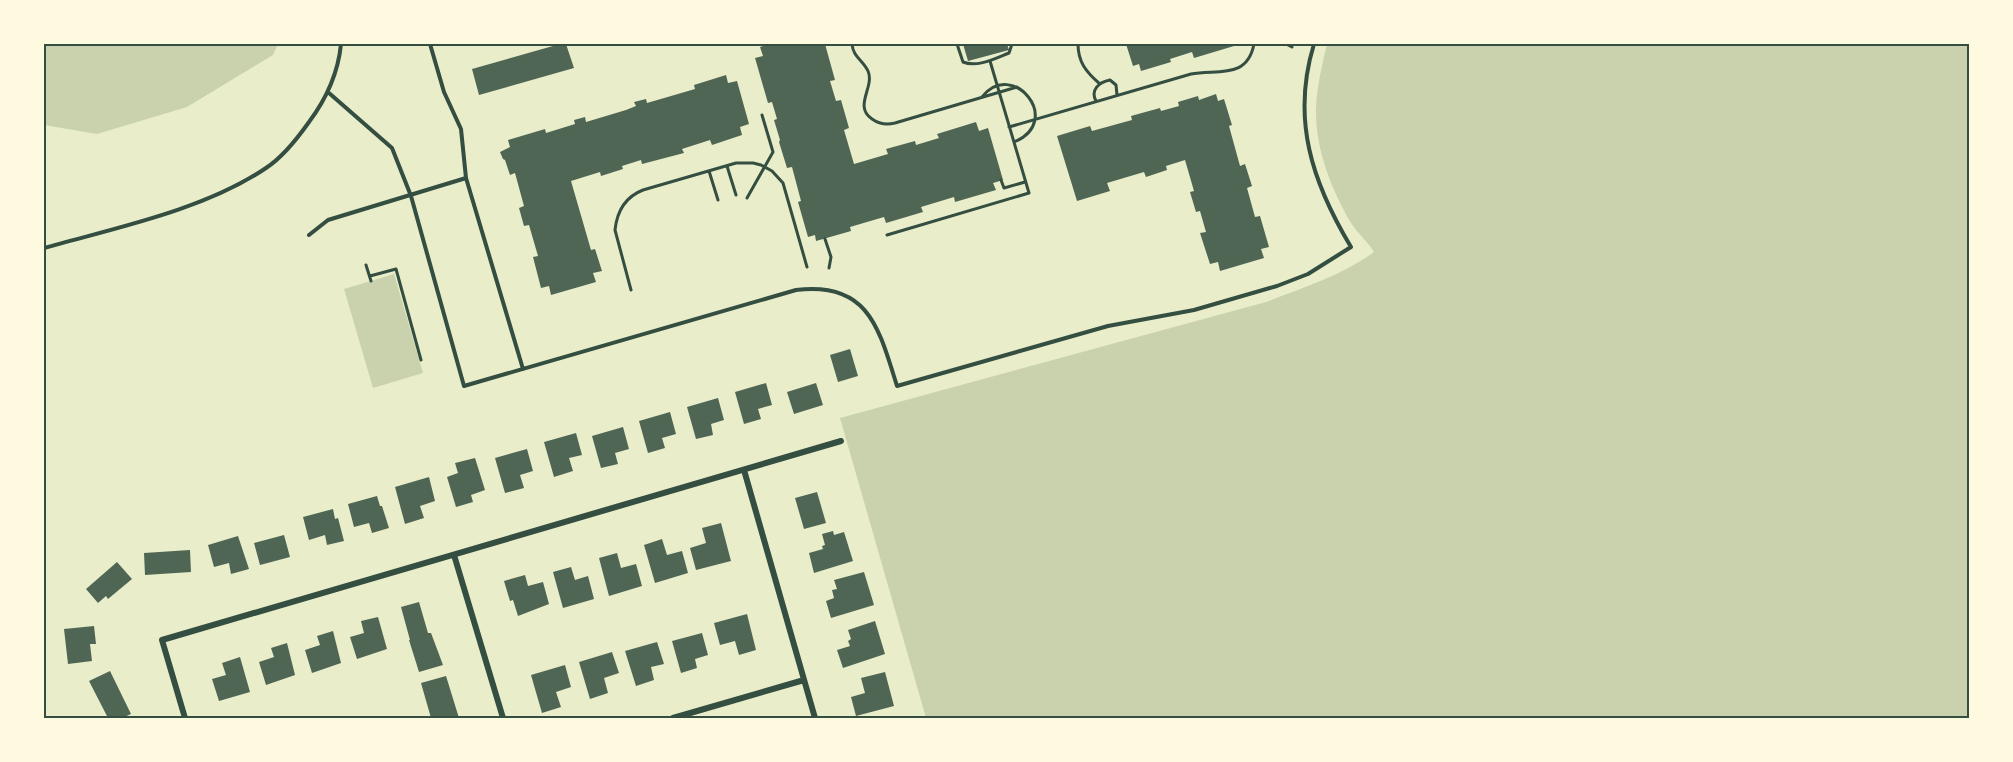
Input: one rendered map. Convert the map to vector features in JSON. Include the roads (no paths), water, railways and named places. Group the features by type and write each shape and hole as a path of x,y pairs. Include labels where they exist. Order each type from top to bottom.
{"street":[{"path":"184,718 162,640 841,441"},
{"path":"744,470 815,718"},
{"path":"454,555 503,718"},
{"path":"673,718 804,681"}],"lane":[{"path":"44,248 163,213 226,191 267,167 294,143 329,93 341,44"},
{"path":"429,44 444,92 461,129 466,178 523,369"},
{"path":"329,93 392,148 411,196 464,386 796,290 818,289 840,293 867,312 879,331 897,387 1108,326 1194,310 1277,286 1308,274 1351,248 1319,186 1308,149 1304,114 1305,96 1314,44"},
{"path":"309,235 328,220 466,178"}]}
